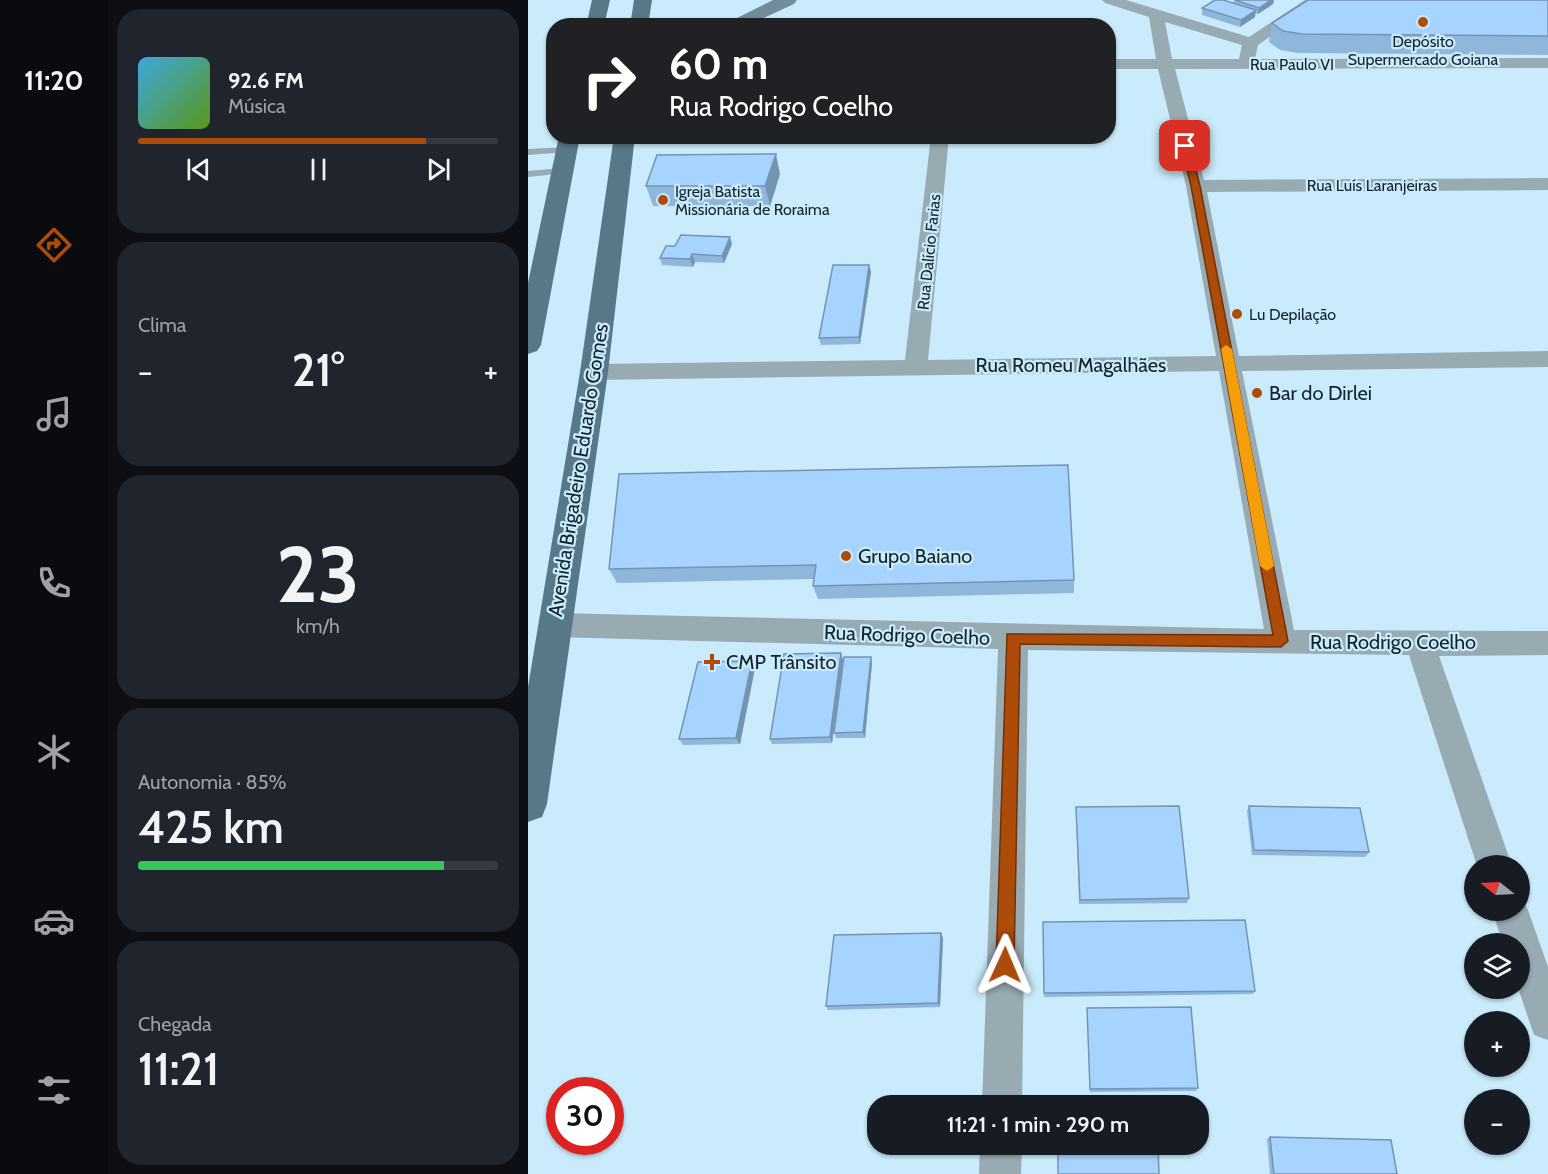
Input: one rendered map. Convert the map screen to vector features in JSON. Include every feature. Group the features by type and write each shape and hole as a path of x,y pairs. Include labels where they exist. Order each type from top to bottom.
{"main road":[{"path":"597,18 601,0"},
{"path":"640,18 643,0"},
{"path":"748,18 788,0"},
{"name":"Avenida Brigadeiro Eduardo Gomes","path":"528,804 594,372 624,144"},
{"path":"528,345 566,153"}],"street":[{"path":"1110,0 1251,43"},
{"path":"1245,64 1251,43 1315,0"},
{"path":"1156,15 1165,64 1196,186 1281,641"},
{"name":"Rua Paulo VI","path":"1116,64 1548,63"},
{"name":"Rua Dalício Farias","path":"916,366 939,144"},
{"name":"Rua Luís Laranjeiras","path":"1196,186 1548,184"},
{"name":"Rua Romeu Magalhães","path":"594,372 1548,359"},
{"name":"Rua Rodrigo Coelho","path":"555,625 1012,638 1420,644 1548,643"},
{"path":"1002,1095 1012,638"},
{"path":"1420,644 1491,855"},
{"path":"1514,921 1548,1021"},
{"path":"1000,1174 1001,1155"}],"lane":[{"path":"528,153 566,153"},
{"path":"528,174 566,153"}],"building":[{"path":"1215,0 1223,0 1256,10 1241,20 1202,8"},
{"path":"1235,0 1271,0 1259,8"},
{"name":"Depósito Supermercado Goiana","path":"1308,0 1548,0 1548,36 1302,34 1283,31 1272,23"},
{"path":"776,154 765,186 646,186 657,155"},
{"path":"681,235 730,237 722,256 692,254 690,259 660,258 666,246 675,246"},
{"path":"833,265 869,265 859,337 819,338"},
{"name":"Grupo Baiano","path":"1068,465 1074,580 813,586 816,565 609,569 619,474"},
{"path":"841,653 830,737 770,739 784,654"},
{"path":"844,657 871,657 863,732 834,733"},
{"path":"752,661 736,738 679,739 698,662"},
{"path":"1179,806 1189,898 1080,900 1076,807"},
{"path":"1249,806 1360,808 1369,852 1254,850"},
{"path":"1245,920 1255,991 1044,993 1043,922"},
{"path":"941,933 938,1003 826,1006 834,935"},
{"path":"1191,1007 1198,1088 1090,1089 1087,1008"},
{"path":"1270,1137 1391,1140 1397,1174 1274,1174"},
{"path":"1058,1155 1158,1155 1159,1174 1058,1174"}],"slow traffic":[{"path":"1226,349 1267,566"}],"place":[{"name":"Depósito Supermercado Goiana","path":"1423,22"},
{"name":"Igreja Batista Missionária de Roraima","path":"663,200"},
{"name":"Lu Depilação","path":"1237,314"},
{"name":"Bar do Dirlei","path":"1257,393"},
{"name":"Grupo Baiano","path":"846,556"},
{"name":"CMP Trânsito","path":"712,662"}],"route":[{"path":"1005,965 1012,638 1281,641 1196,186 1185,146"}]}
